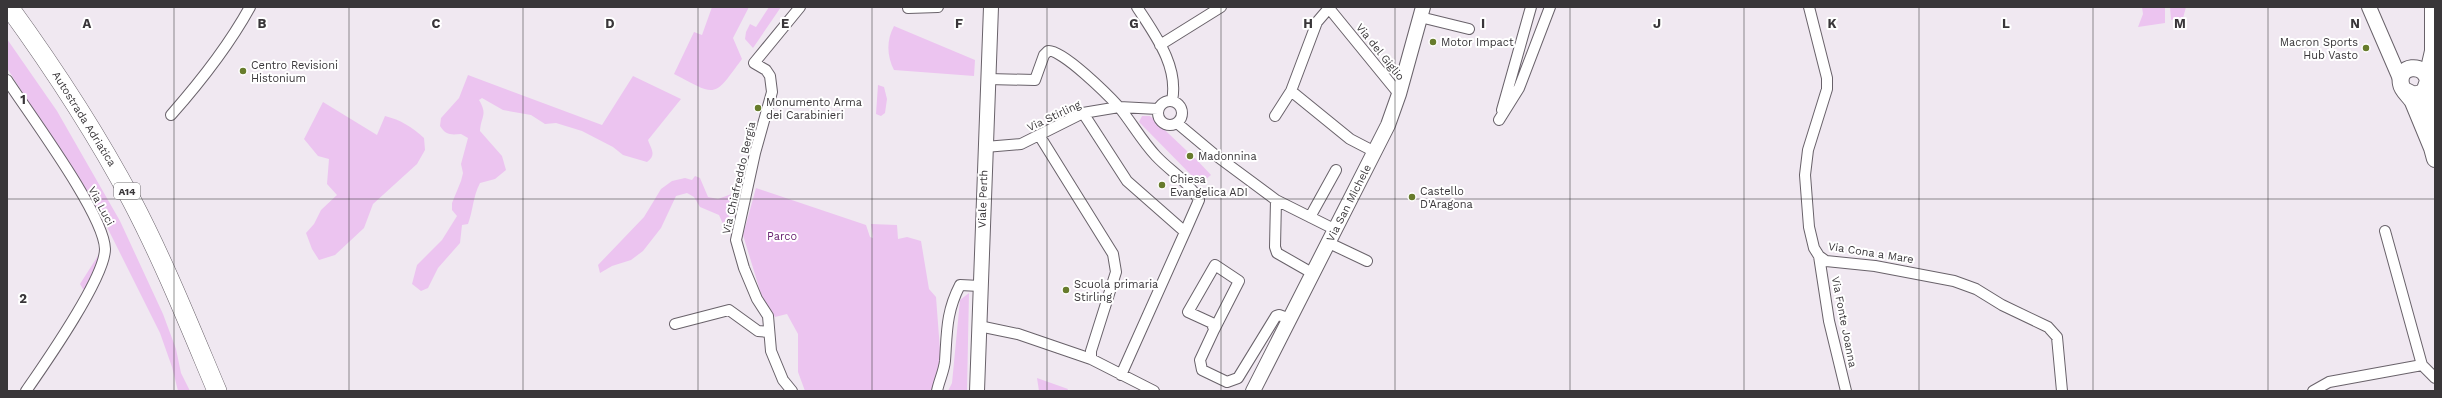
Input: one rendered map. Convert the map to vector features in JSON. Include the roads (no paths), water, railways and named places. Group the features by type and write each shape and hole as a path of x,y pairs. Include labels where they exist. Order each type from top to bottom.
{"highway":[{"name":"Autostrada Adriatica","path":"9,7 56,72 122,183 173,286 217,391"},
{"name":"Autostrada Adriatica","path":"7,25 68,113 118,201 154,272 203,391"}],"main road":[{"path":"2433,7 2433,51 2414,78 2413,102 2434,154"},
{"path":"2414,78 2434,154"}],"street":[{"path":"171,115 206,75 237,31 250,7"},
{"path":"789,20 795,7"},
{"path":"789,20 800,7"},
{"path":"908,8 938,7"},
{"name":"Viale Perth","path":"977,391 991,7"},
{"path":"1137,7 1160,46 1174,81 1172,100"},
{"path":"1160,46 1221,7"},
{"path":"1531,7 1499,120 1519,88 1550,7"},
{"name":"Via Cona a Mare","path":"1809,7 1827,78 1827,89 1808,150 1805,175 1809,227 1814,248 1819,256 1826,261 1881,267 1954,281 1976,289 2002,305 2048,327 2057,338 2062,391"},
{"path":"2369,7 2389,55 2414,78"},
{"path":"1275,116 1291,91 1316,22 1328,8"},
{"name":"Via del Giglio","path":"1328,8 1399,94"},
{"path":"1421,12 1468,29"},
{"name":"Via San Michele","path":"1253,391 1375,152 1399,94 1421,12"},
{"name":"Via Chiafreddo Bergia","path":"789,20 754,63 766,70 770,76 772,92 755,153 736,240 744,268 757,299 768,316 771,352 784,380 792,391"},
{"path":"988,79 1035,80 1045,52 1052,50 1085,75 1119,107 1144,142 1194,191 1199,200 1120,375"},
{"name":"Via Luci","path":"7,80 90,207 102,230 104,249 103,261 93,287 26,391"},
{"path":"1291,91 1350,139 1375,152"},
{"path":"1172,100 1179,104 1182,112 1177,123 1170,125 1162,123 1158,117 1158,109 1163,102 1172,100"},
{"name":"Via Stirling","path":"985,147 1021,144 1083,113 1119,107 1158,109"},
{"path":"1083,113 1127,181 1185,232"},
{"path":"1177,123 1214,154 1276,200 1336,230"},
{"path":"1039,135 1114,254 1116,272 1091,351 1091,359"},
{"path":"1310,217 1336,170"},
{"path":"1276,200 1275,247 1277,253 1312,273"},
{"path":"2385,231 2405,298 2422,365 2435,378"},
{"path":"1329,242 1367,261"},
{"name":"Via Fonte Joanna","path":"1819,256 1829,320 1846,391"},
{"path":"1214,330 1212,323 1188,312 1215,265 1239,281 1200,360 1202,370 1228,382 1241,376 1276,316 1279,315 1290,319"},
{"path":"937,391 945,362 948,313 955,294 960,285 980,286"},
{"path":"675,324 729,310 758,331 769,332"},
{"path":"979,326 1018,334 1091,359 1154,391"},
{"path":"2313,391 2329,382 2422,365"}],"place":[{"name":"Motor Impact","path":"1433,42"},
{"name":"Macron Sports Hub Vasto","path":"2366,48"},
{"name":"Centro Revisioni Histonium","path":"243,71"},
{"name":"Monumento Arma dei Carabinieri","path":"758,108"},
{"name":"Madonnina","path":"1190,156"},
{"name":"Chiesa Evangelica ADI","path":"1162,185"},
{"name":"Castello D'Aragona","path":"1412,197"},
{"name":"Scuola primaria Stirling","path":"1066,290"}],"park label":[{"name":"Parco","path":"782,236"}]}
